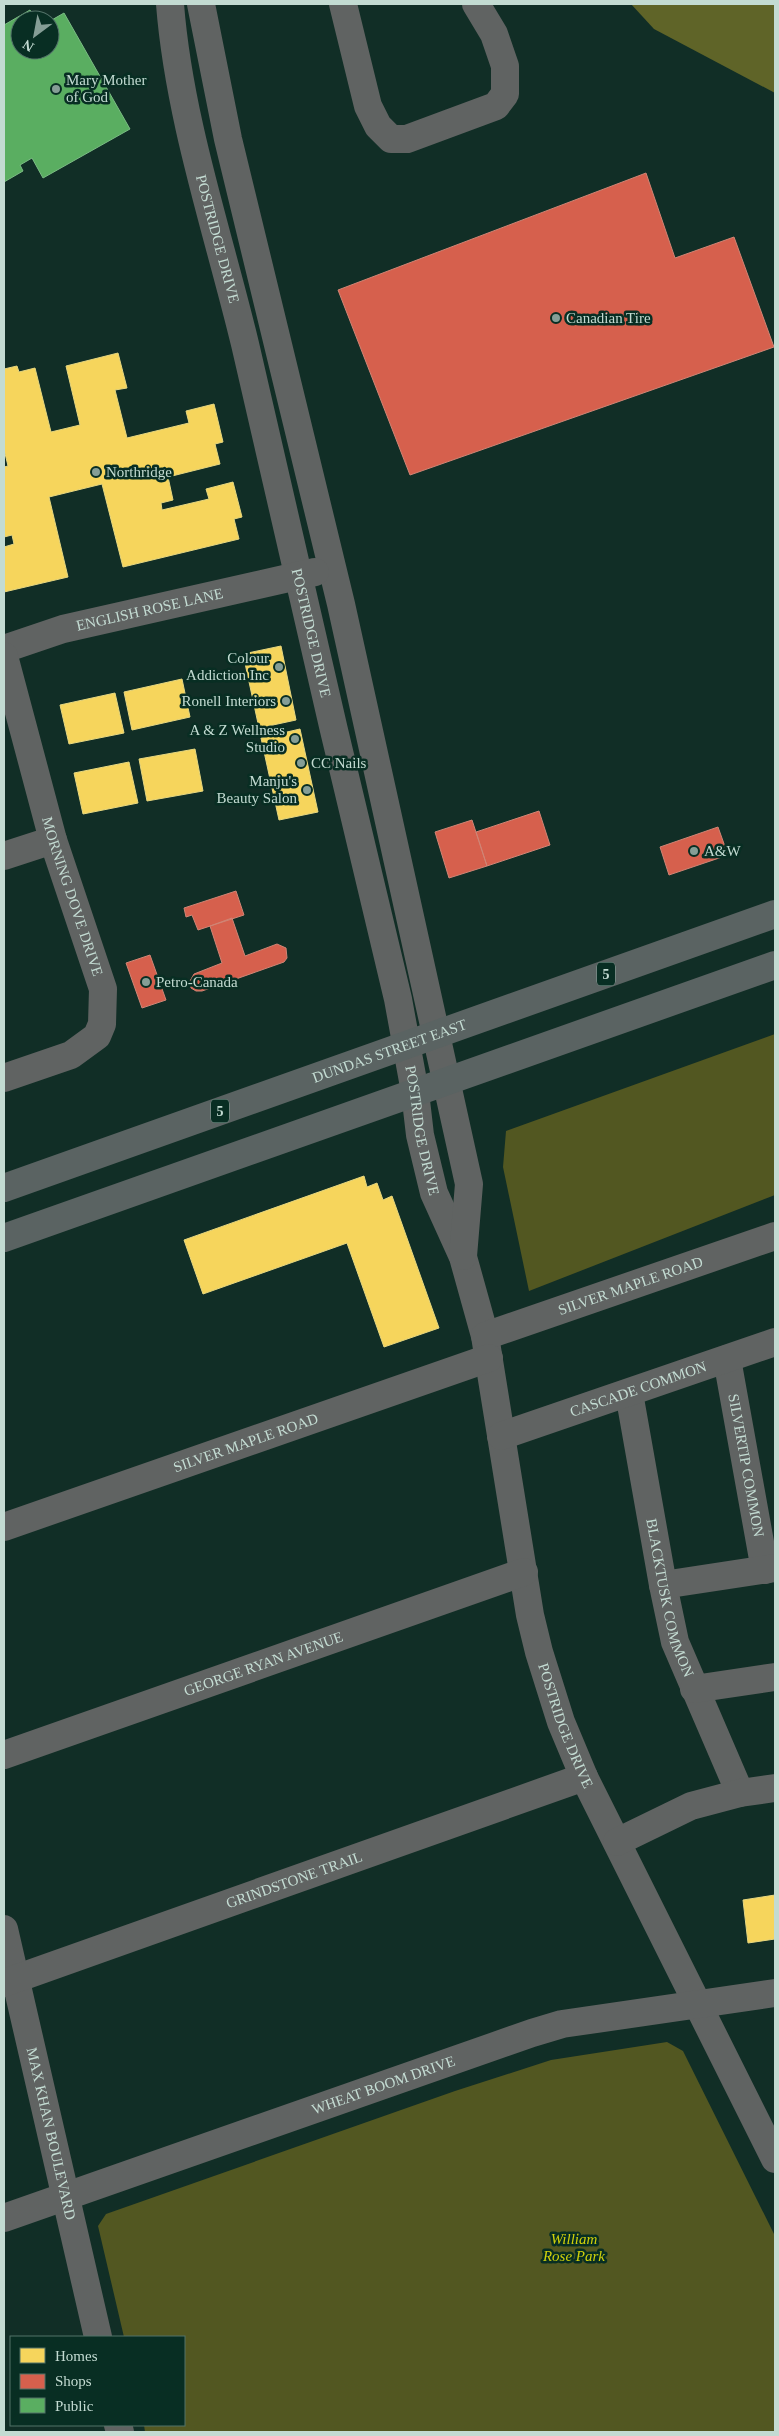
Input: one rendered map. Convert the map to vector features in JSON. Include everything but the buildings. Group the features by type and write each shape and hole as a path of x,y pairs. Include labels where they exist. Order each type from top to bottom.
{"main road":[{"name":"DUNDAS STREET EAST","path":"4,1188 775,914"},
{"path":"4,1238 775,965"}],"street":[{"name":"POSTRIDGE DRIVE","path":"170,4 172,33 184,105 234,299 398,999 405,1046 415,1092 420,1135 434,1193 463,1257 487,1347 530,1615 548,1685 584,1777 775,2158"},
{"name":"POSTRIDGE DRIVE","path":"201,4 228,139 332,568 383,790 469,1184 463,1257"},
{"path":"342,4 368,106 378,126 391,139 407,139 496,106 505,94 505,66 494,34 476,4"},
{"name":"ENGLISH ROSE LANE","path":"4,649 63,629 332,568"},
{"name":"MORNING DOVE DRIVE","path":"4,656 53,840 104,990 102,1024 97,1036 71,1055 4,1078"},
{"path":"4,856 53,840"},
{"name":"SILVER MAPLE ROAD","path":"4,1526 487,1347 775,1236"},
{"name":"CASCADE COMMON","path":"501,1436 775,1342"},
{"name":"SILVERTIP COMMON","path":"727,1359 770,1569"},
{"name":"BLACKTUSK COMMON","path":"629,1393 675,1642 740,1792"},
{"path":"663,1585 770,1569"},
{"name":"GEORGE RYAN AVENUE","path":"4,1755 524,1572"},
{"path":"694,1689 775,1677"},
{"name":"GRINDSTONE TRAIL","path":"10,1981 584,1777"},
{"path":"617,1842 691,1806 740,1792 775,1788"},
{"name":"MAX KHAN BOULEVARD","path":"4,1929 10,1981 66,2196 98,2336"},
{"name":"WHEAT BOOM DRIVE","path":"4,2218 562,2024 775,1993"}],"green space":[{"path":"631,4 775,4 775,93 654,29"},
{"path":"775,1034 775,1195 529,1291 503,1167 506,1131"},
{"name":"William Rose Park","path":"667,2042 683,2051 775,2236 775,2432 145,2432 144,2426 185,2426 185,2336 124,2336 98,2226 106,2214 455,2091 551,2060"}],"place":[{"name":"Mary Mother of God","path":"56,89"},
{"name":"Canadian Tire","path":"556,318"},
{"name":"Northridge","path":"96,472"},
{"name":"Colour Addiction Inc","path":"279,667"},
{"name":"Ronell Interiors","path":"286,701"},
{"name":"A & Z Wellness Studio","path":"295,739"},
{"name":"CC Nails","path":"301,763"},
{"name":"Manju's Beauty Salon","path":"307,790"},
{"name":"A&W","path":"694,851"},
{"name":"Petro-Canada","path":"146,982"}]}
